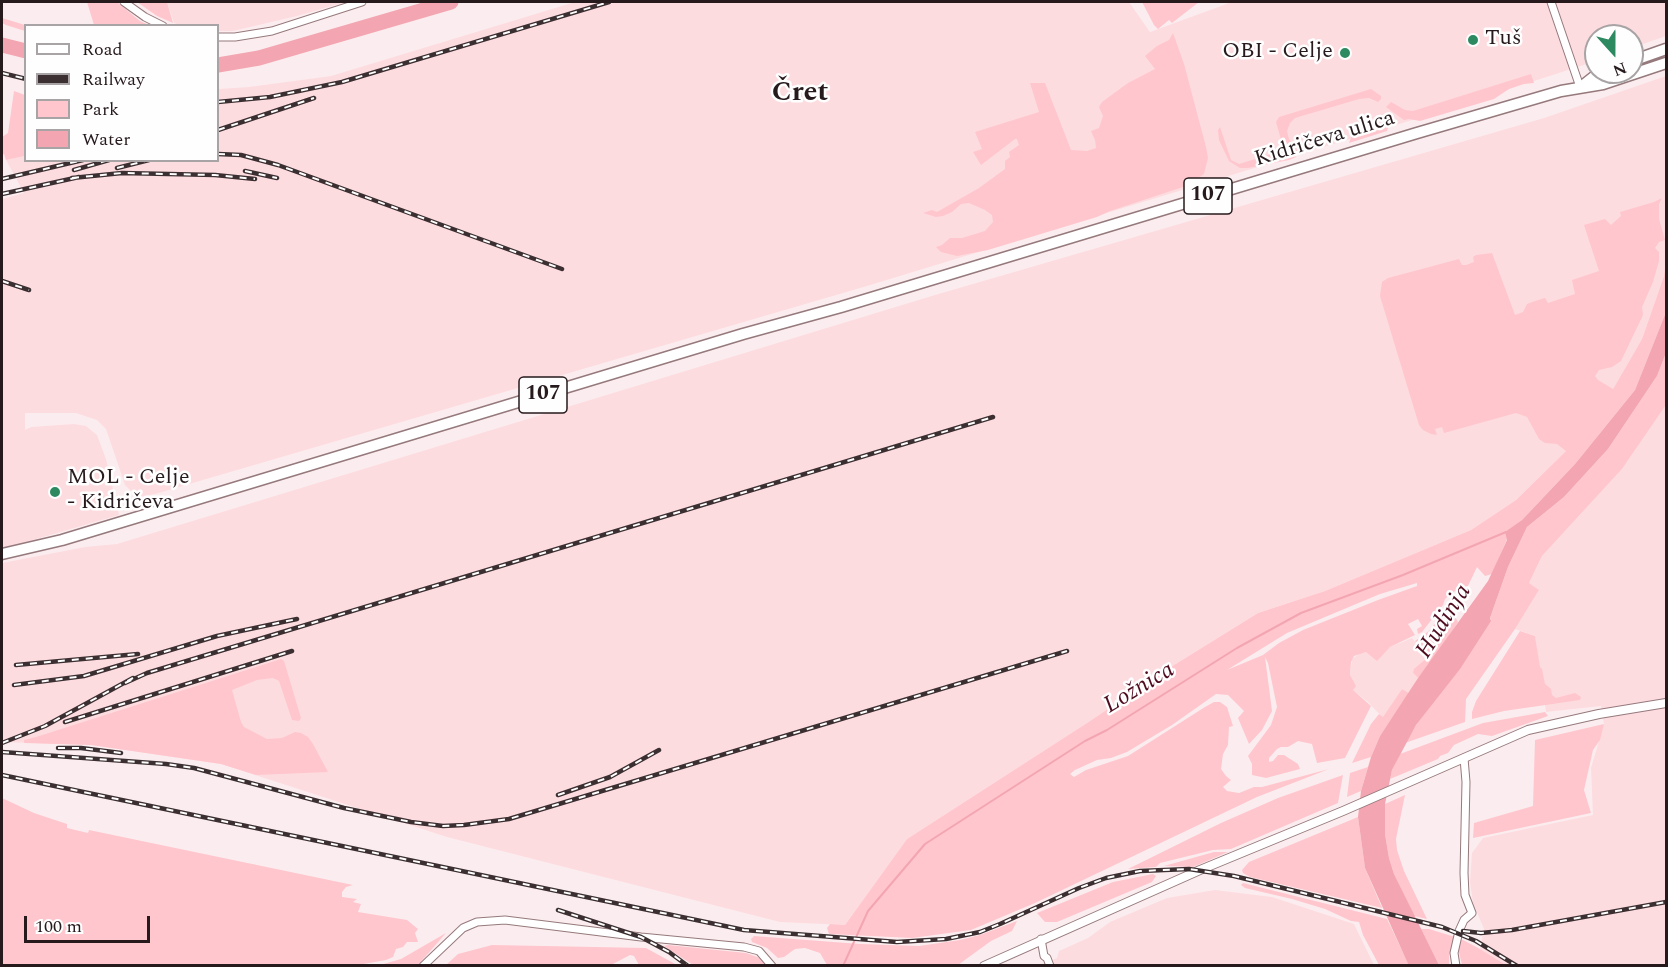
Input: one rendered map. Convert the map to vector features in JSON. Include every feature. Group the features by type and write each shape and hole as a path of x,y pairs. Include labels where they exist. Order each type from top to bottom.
{"main road":[{"path":"1644,57 1666,49"},
{"name":"Kidričeva ulica","path":"2,554 62,540 1417,133 1580,87 1603,84 1666,63"},
{"name":"Kidričeva ulica","path":"1580,87 1584,84"}],"street":[{"path":"124,2 159,24"},
{"path":"219,37 272,31 362,2"},
{"path":"1551,2 1580,87"},
{"path":"984,966 1200,870 1402,786 1528,730 1599,714 1666,703"},
{"path":"1456,966 1454,953 1458,933 1464,920 1472,913 1465,896 1466,782 1464,758"},
{"path":"423,966 463,928 477,922 505,920 744,947 759,951 772,966"},
{"path":"1041,939 1044,956 1050,966"}],"shaded area":[{"path":"167,2 346,2 233,31 219,31 219,24 174,23"},
{"path":"575,2 1129,2 1150,32 1232,2 1666,2 1666,36 1644,44 1644,24 1584,24 1584,65 1432,114 867,286 155,494 137,497 125,485 106,429 97,420 76,413 25,413 25,430 31,427 74,424 86,426 97,435 106,459 119,515 2,549 2,199 24,193 6,160 24,156 24,162 219,162 219,89 331,76"},
{"path":"1666,76 1666,259 1664,276 1642,339 1613,389 1566,451 1516,500 1471,530 1325,591 1258,613 1166,670 907,839 845,925 780,922 447,837 221,764 91,745 2,742 2,563 85,547 117,544 935,295 1544,118"},
{"path":"1666,405 1666,965 1506,965 1480,949 1484,929 1473,903 1470,882 1472,853 1483,838 1593,815 1591,768 1604,724 1601,706 1546,712 1535,636 1515,629 1539,590 1529,583 1542,556 1622,469"},
{"path":"1412,638 1428,657 1413,673 1418,678 1409,693 1402,689 1383,718 1353,690 1350,675 1352,659 1362,652 1383,653 1390,647"},
{"path":"1215,890 1272,897 1354,924 1374,965 1037,966 1057,958 1059,951 1088,938 1110,922 1167,898"}],"green space":[{"path":"87,2 117,2 147,24 94,24"},
{"path":"137,2 167,2 173,23 157,16"},
{"path":"1142,2 1199,2 1172,23 1169,20 1158,29"},
{"path":"2,18 24,25 24,31 6,25 2,23"},
{"path":"1173,33 1184,64 1206,147 1208,158 1204,174 1186,186 1097,217 988,250 957,256 941,252 936,247 950,238 962,238 985,231 993,222 992,215 969,203 961,204 943,216 936,217 923,213 932,210 937,212 979,188 1005,169 1005,161 1010,157 1009,152 1019,145 1015,139 981,165 973,152 982,149 975,132 1039,112 1030,83 1045,83 1071,150 1087,151 1096,148 1091,131 1099,128 1103,116 1099,107 1102,102 1128,83 1155,69 1145,56 1169,40"},
{"path":"1531,74 1534,83 1509,89 1494,99 1420,121 1404,120 1386,107 1391,102 1405,110 1413,111"},
{"path":"1371,89 1381,96 1378,102 1369,98 1359,99 1295,118 1287,131 1289,139 1298,152 1296,157 1289,160 1240,168 1229,161 1219,140 1220,127 1231,160 1239,164 1284,150 1276,122 1279,117"},
{"path":"14,91 24,95 24,156 6,160 4,154 2,155 2,137 8,133"},
{"path":"1389,125 1387,131 1349,143 1354,134 1355,136"},
{"path":"1662,198 1659,204 1659,219 1665,240 1659,242 1655,248 1659,252 1659,261 1642,307 1643,315 1621,361 1612,367 1599,370 1595,376 1613,389 1642,339 1664,276 1666,259 1666,312 1635,390 1575,464 1522,520 1506,532 1507,539 1492,574 1485,576 1477,567 1454,615 1458,622 1436,656 1418,678 1413,673 1414,669 1428,657 1415,641 1429,631 1443,614 1451,599 1458,594 1455,591 1445,599 1422,632 1418,634 1417,629 1422,626 1418,619 1408,624 1415,635 1390,647 1377,661 1366,652 1354,656 1350,675 1356,686 1353,690 1371,706 1345,758 1317,763 1312,744 1298,741 1288,747 1277,749 1269,758 1269,762 1278,755 1284,755 1298,764 1300,769 1266,778 1252,775 1252,764 1248,756 1271,725 1277,707 1265,657 1272,711 1262,730 1249,744 1238,718 1244,711 1228,695 1216,694 1172,725 1127,752 1097,760 1070,774 1074,777 1086,770 1128,756 1214,702 1220,702 1227,707 1233,726 1229,727 1228,745 1223,754 1221,769 1231,780 1223,787 1227,791 1239,793 1254,787 1262,787 1329,769 1257,797 1035,903 971,930 912,938 829,934 827,928 830,924 845,925 907,839 1166,670 1258,613 1325,591 1471,530 1516,500 1566,451 1557,444 1545,443 1539,439 1527,417 1516,413 1444,433 1442,427 1435,429 1437,435 1423,430 1419,425 1380,296 1382,282 1388,278 1459,259 1462,265 1466,265 1474,262 1473,257 1476,255 1492,253 1515,315 1523,312 1527,304 1535,301 1545,298 1548,303 1575,294 1572,280 1599,271 1584,225 1605,219 1611,225 1621,216 1620,212","holes":["1417,583 1417,586 1303,630 1263,655 1227,670 1287,633 1380,594"]},
{"path":"1666,353 1666,405 1622,469 1542,556 1529,583 1539,590 1466,699 1465,722 1405,743 1491,619 1508,567 1527,527 1564,497 1608,449 1657,376"},
{"path":"1520,631 1535,636 1540,667 1545,684 1551,689 1552,695 1556,698 1575,693 1581,697 1580,700 1504,711 1472,719 1476,701"},
{"path":"281,659 284,661 301,718 299,721 292,720 279,681 273,678 257,680 232,690 241,722 244,727 267,739 282,738 295,732 308,737 328,772 256,775 221,764 91,745 24,743 24,740"},
{"path":"1402,689 1409,693 1380,736 1371,757 1352,763 1371,724 1379,714 1383,717"},
{"path":"1545,712 1548,716 1492,736 1478,734 1454,745 1448,753 1438,759 1390,779 1400,754 1483,723"},
{"path":"1604,724 1600,740 1593,750 1584,790 1591,813 1473,838 1474,823 1533,806 1535,740"},
{"path":"1368,767 1361,791 1347,797 1350,773"},
{"path":"1343,775 1338,803 1231,849 1213,850 1160,863 1156,867 1128,869 1278,798"},
{"path":"1405,795 1396,839 1397,850 1404,871 1427,919 1414,916 1389,858 1385,834 1385,804"},
{"path":"2,798 34,813 67,824 67,828 88,833 89,830 353,885 346,887 342,892 342,897 357,899 353,902 361,904 358,912 407,920 418,929 415,933 418,942 407,942 403,947 396,949 393,957 386,960 358,965 2,965"},
{"path":"1358,817 1365,868 1382,908 1250,877 1243,873 1242,870 1249,862"},
{"path":"1214,852 1228,852 1193,867 1164,866"},
{"path":"1153,874 1156,876 1152,882 1057,922 1045,922 1037,913 1113,882"},
{"path":"1243,883 1387,919 1409,965 1379,965 1363,935 1359,922 1292,899 1245,888 1241,885"},
{"path":"1017,921 1012,931 991,941 958,965 827,965 820,953 805,948 795,949 784,957 778,958 767,948 752,942 751,939 754,936 919,946 980,935"},
{"path":"1421,929 1429,929 1455,937 1449,955 1449,965 1439,965"},
{"path":"446,933 418,965 380,965 401,959"},
{"path":"1460,940 1506,965 1462,965 1458,948"},
{"path":"492,945 646,948 677,965 639,965 634,956 630,955 611,965 446,965 458,954"},
{"path":"664,946 746,953 760,958 765,965 693,965"}],"water":[{"path":"1666,312 1666,353 1657,376 1608,449 1564,497 1527,527 1508,567 1490,618 1491,621 1460,669 1416,725 1392,770 1385,804 1385,834 1389,858 1394,874 1439,965 1409,966 1365,868 1358,817 1361,791 1371,757 1380,736 1418,678 1488,581 1507,540 1505,532 1522,520 1575,464 1635,390"}],"waterway":[{"path":"219,65 259,58 451,2"},
{"path":"2,45 24,50"},
{"name":"Ložnica","path":"843,966 868,911 925,844 1085,741 1107,730 1237,648 1301,613 1403,575 1506,532"}],"railway":[{"path":"219,102 270,97 342,82 609,2"},
{"path":"2,73 24,78"},
{"path":"219,130 314,98"},
{"path":"219,154 241,155 278,165 562,269"},
{"path":"2,179 74,162"},
{"path":"74,170 102,162"},
{"path":"117,168 141,162"},
{"path":"245,171 277,178"},
{"path":"72,178 122,173 215,175 255,179"},
{"path":"2,194 79,177"},
{"path":"2,281 29,290"},
{"path":"125,683 147,673 993,417"},
{"path":"14,685 84,676 217,636 297,619"},
{"path":"65,722 292,651"},
{"path":"2,752 194,768 344,808 411,822 443,826 464,825 509,819 1067,651"},
{"path":"16,665 138,654"},
{"path":"2,743 45,726 133,678"},
{"path":"58,748 81,748 121,753"},
{"path":"558,795 610,777 659,750"},
{"path":"2,775 744,930 897,942 946,939 980,932 1106,878 1140,871 1189,869 1234,876 1442,927 1476,941 1517,966"},
{"path":"1463,931 1481,933 1512,930 1666,902"},
{"path":"558,910 641,937 669,952 688,966"}],"place":[{"name":"Tuš","path":"1473,40"},
{"name":"OBI - Celje","path":"1345,53"},
{"name":"MOL - Celje - Kidričeva","path":"55,492"}],"district":[{"name":"Čret","path":"800,95"}],"water label":[{"name":"Hudinja","path":"1445,622"}]}
